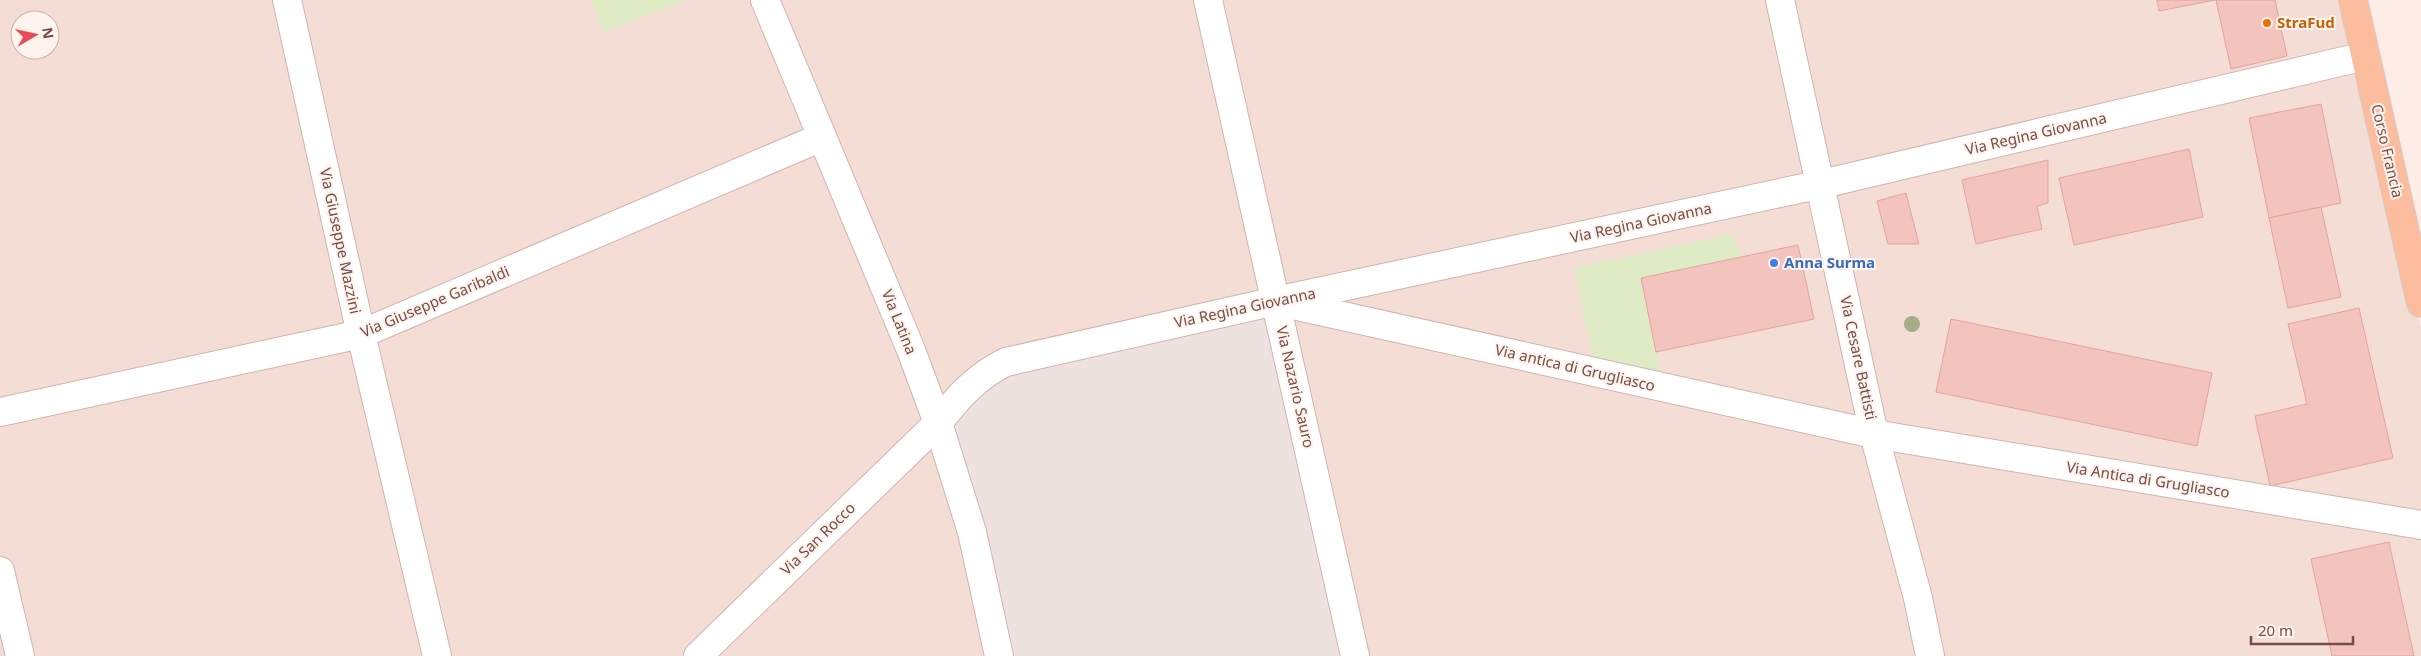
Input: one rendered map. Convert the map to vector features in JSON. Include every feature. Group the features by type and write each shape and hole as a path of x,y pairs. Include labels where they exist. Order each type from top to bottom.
{"main road":[{"name":"Corso Francia","path":"2353,0 2421,302"}],"street":[{"name":"Via Giuseppe Mazzini","path":"287,0 361,334 436,656"},
{"name":"Via Latina","path":"765,0 911,350 938,423 972,532 999,656"},
{"name":"Via Nazario Sauro","path":"1208,0 1355,656"},
{"name":"Via Cesare Battisti","path":"1780,0 1822,184 1874,434 1918,598 1930,656"},
{"name":"Via Regina Giovanna","path":"938,423 972,382 989,370 1006,362 1276,301 1822,184 2365,56"},
{"name":"Via Giuseppe Garibaldi","path":"0,412 361,334 822,137"},
{"name":"Via antica di Grugliasco","path":"1276,301 1874,434"},
{"name":"Via San Rocco","path":"698,656 938,423"},
{"name":"Via Antica di Grugliasco","path":"1874,434 2421,525"},
{"path":"0,572 20,656"}],"shaded area":[{"path":"0,0 762,0 908,348 996,656 0,656"},
{"path":"767,0 2350,0 2361,53 1279,298 939,418"},
{"path":"2362,61 2421,328 2421,656 1350,656 1271,307"},
{"path":"1271,307 1350,656 1001,656 941,423 975,383"}],"green space":[{"path":"591,0 688,0 603,32"},
{"path":"1732,234 1743,257 1641,278 1661,377 1594,363 1574,268"}],"building":[{"path":"2157,0 2215,0 2159,11"},
{"path":"2216,0 2275,0 2287,56 2231,69"},
{"path":"2321,104 2341,203 2269,218 2249,118"},
{"path":"2189,149 2203,217 2074,245 2059,178"},
{"path":"2048,160 2048,203 2037,206 2042,229 1976,244 1962,180"},
{"path":"1906,193 1919,244 1888,244 1877,201"},
{"path":"2321,207 2341,297 2288,308 2269,218"},
{"path":"1798,245 1814,319 1656,352 1641,278"},
{"path":"2359,308 2393,458 2270,486 2255,416 2307,404 2288,324"},
{"path":"1951,319 2212,373 2197,446 1936,392"},
{"path":"2389,542 2414,656 2332,656 2311,559"}],"place":[{"name":"StraFud","path":"2267,23"},
{"name":"Anna Surma","path":"1774,263"}]}
